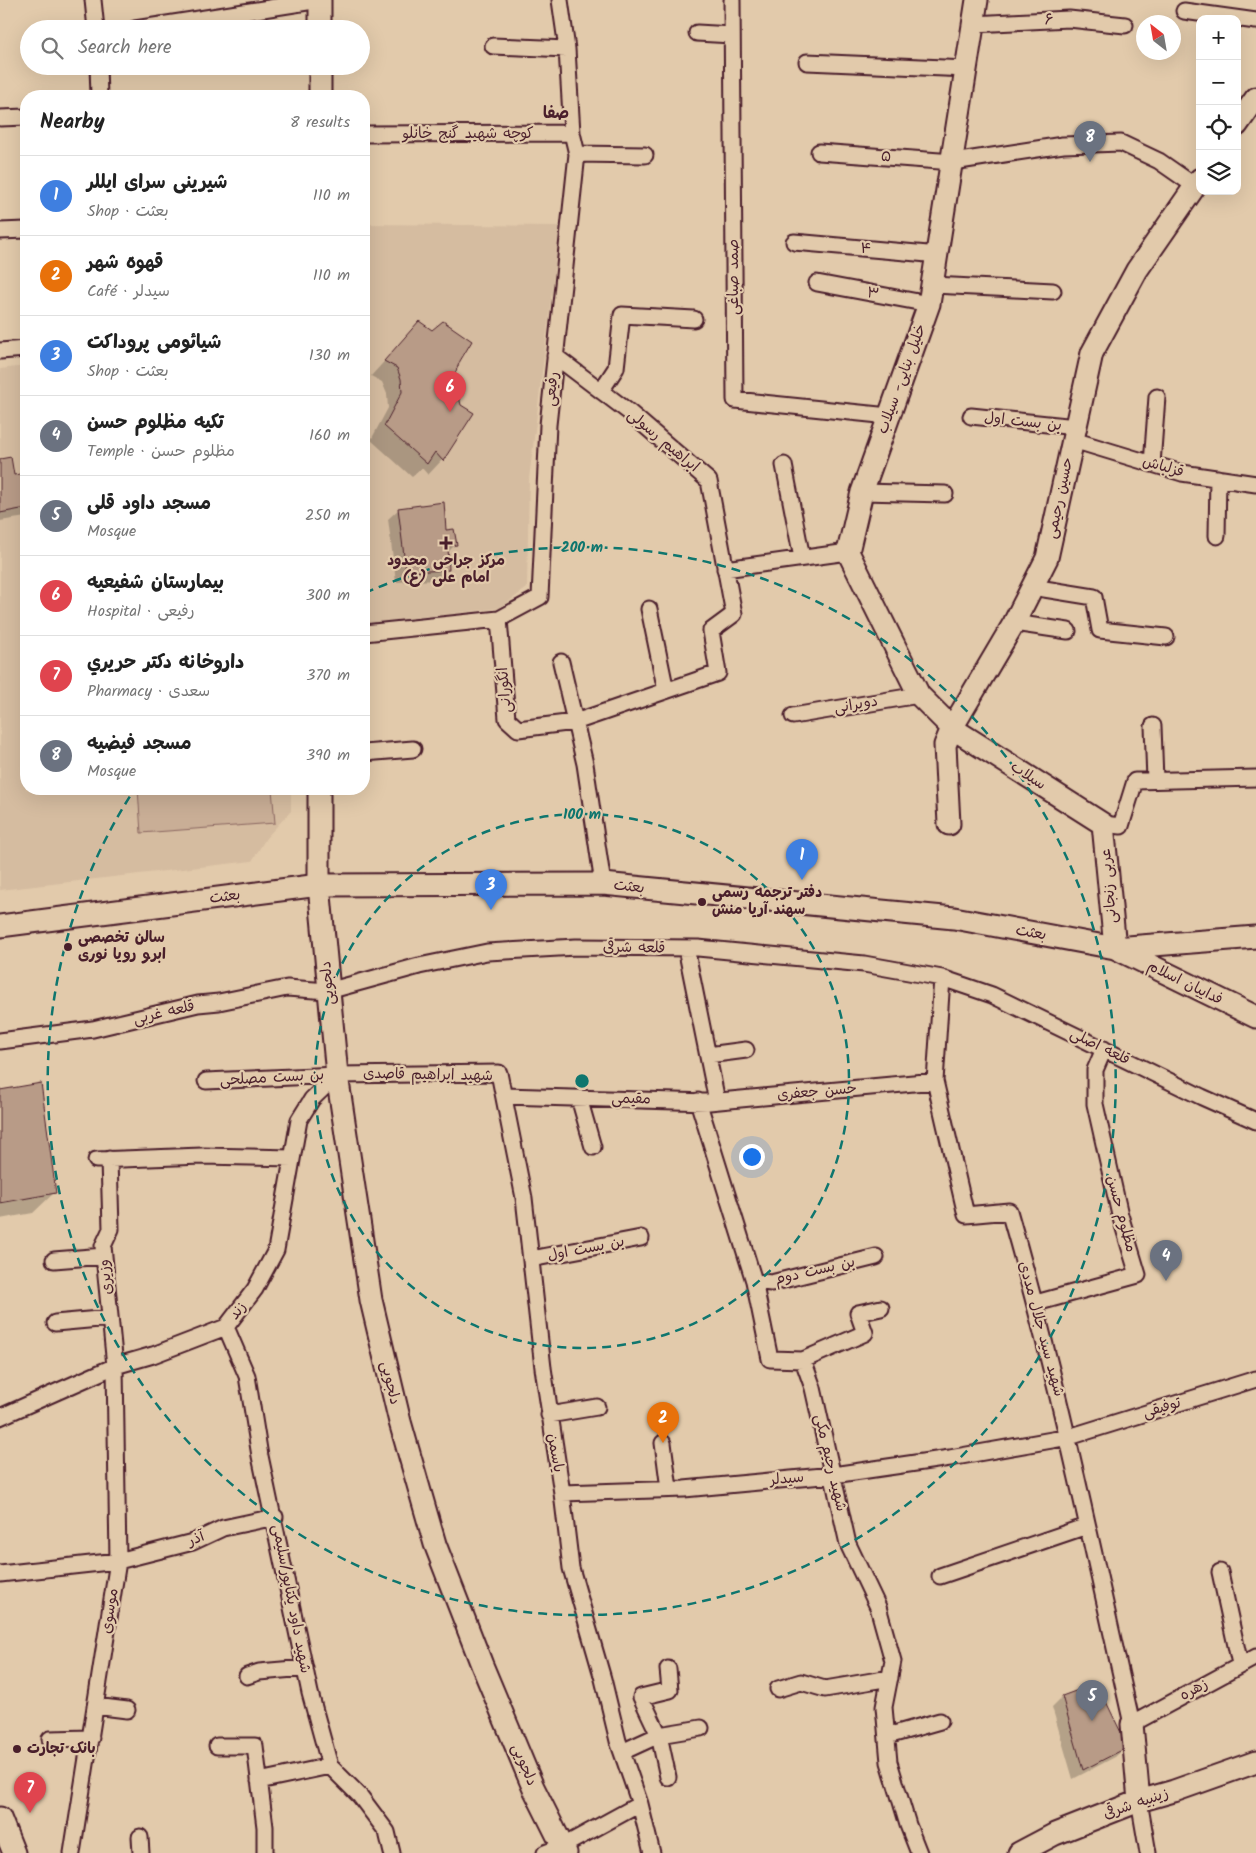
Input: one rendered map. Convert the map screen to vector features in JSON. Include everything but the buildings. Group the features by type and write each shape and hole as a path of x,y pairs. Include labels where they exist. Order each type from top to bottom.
{"main road":[{"path":"320,0 320,20"},
{"name":"خلیل بنایی- سیلاب","path":"848,552 862,492 931,294 939,255 977,0"},
{"path":"320,75 320,90"},
{"path":"1241,120 1256,98"},
{"name":"حسین رحیمی","path":"949,824 945,745 952,728 1014,623 1047,558 1092,354 1137,270 1196,186"},
{"path":"848,552 919,694 952,728"},
{"name":"سیلاب","path":"952,728 1103,824"},
{"name":"دلجویی","path":"319,795 319,885 328,991 337,1075 371,1300 400,1422 436,1544 482,1665 558,1851"},
{"name":"عربی زنجانی","path":"1103,824 1115,948"},
{"name":"بعثت","path":"0,926 319,885 604,884 954,918 1115,948 1256,937"},
{"name":"فداییان اسلام","path":"1115,948 1256,1017"},
{"path":"1132,1724 1139,1801"},
{"name":"زینبیه شرقی","path":"1018,1853 1055,1834 1139,1801 1256,1762"},
{"path":"0,1818 14,1853"}],"street":[{"path":"93,0 95,20"},
{"path":"192,20 320,0"},
{"name":"رفیعی","path":"370,632 499,619 540,597 548,425 577,154 572,134 567,49 560,0"},
{"name":"صمد صباغی","path":"732,0 735,400 888,416"},
{"path":"1184,11 1256,21"},
{"name":"۶","path":"974,24 1069,19 1125,25"},
{"path":"698,33 732,35"},
{"path":"493,46 567,49"},
{"path":"807,62 967,69"},
{"path":"98,75 99,90"},
{"path":"0,118 20,117"},
{"name":"کوچه شهید گنج خانلو","path":"370,134 572,134"},
{"name":"۵","path":"819,152 953,162 1062,145 1121,142 1196,182"},
{"path":"577,154 645,155"},
{"path":"0,231 20,230"},
{"name":"۴","path":"794,242 939,255"},
{"name":"۳","path":"816,283 931,294 1053,291"},
{"path":"601,391 616,368 622,315 694,319"},
{"path":"0,351 20,349"},
{"name":"ابراهیم رسولی","path":"555,356 601,391 709,481 734,614"},
{"path":"1152,464 1157,397"},
{"name":"بن بست اول","path":"971,416 1074,433"},
{"name":"قزلباش","path":"1074,433 1152,464 1182,473 1218,478 1255,480"},
{"path":"784,465 802,558"},
{"path":"1217,536 1218,478"},
{"path":"862,492 945,494"},
{"path":"725,569 848,552"},
{"path":"1032,587 1094,597 1100,630 1166,637"},
{"path":"648,610 666,691"},
{"name":"انگورانی","path":"499,619 507,719 518,729 575,722 718,673 711,631 734,614"},
{"path":"1014,623 1068,631"},
{"path":"561,662 585,764 604,884"},
{"name":"دویرانی","path":"793,716 919,694"},
{"path":"1153,726 1155,780"},
{"path":"370,753 413,749"},
{"path":"1103,824 1121,826 1135,781 1256,778"},
{"name":"قلعه شرقی","path":"328,991 420,966 488,952 576,947 686,948 864,964 942,978"},
{"path":"686,948 717,1101"},
{"name":"قلعه اصلی","path":"942,978 992,995 1202,1097 1256,1120"},
{"name":"شهید سید جلال مددی","path":"942,978 936,1081 966,1215 1009,1211 1036,1303 1069,1437 1087,1526 1132,1724"},
{"name":"قلعه غربی","path":"0,1041 93,1029 198,1004 219,1002 287,988 328,991"},
{"name":"مظلوم حسن","path":"1036,1303 1138,1275 1120,1216 1095,1104 1095,1070 1104,1049"},
{"path":"708,1055 746,1050"},
{"name":"شهید ابراهیم قاصدی","path":"337,1075 499,1073 504,1096"},
{"name":"بن بست مصلحی","path":"206,1081 337,1075"},
{"name":"زند","path":"0,1417 115,1366 153,1355 226,1327 256,1289 276,1250 299,1120 312,1099 337,1075"},
{"name":"حسن جعفری","path":"698,1101 717,1101 936,1081"},
{"name":"مقیمی","path":"504,1096 698,1101"},
{"name":"یاسمن","path":"504,1096 524,1198 549,1416 562,1493 571,1568 622,1752 640,1804 652,1853"},
{"path":"579,1098 594,1147"},
{"path":"698,1101 754,1281 770,1358 803,1360 865,1333 858,1313 881,1308"},
{"name":"وزیری","path":"115,1366 103,1246 111,1230 102,1159 202,1156 292,1158"},
{"name":"بن بست اول","path":"530,1259 640,1238"},
{"path":"54,1260 104,1256"},
{"name":"بن بست دوم","path":"754,1281 771,1282 876,1257"},
{"path":"55,1323 110,1318"},
{"name":"شهید داود یکتاپور/سلیمی","path":"226,1327 247,1376 260,1456 275,1518 305,1668 330,1766"},
{"name":"شهید رحیم مکی","path":"803,1360 813,1388 848,1544 878,1607 893,1661 884,1707 889,1762 908,1825 919,1853"},
{"name":"موسوی","path":"72,1853 118,1561 115,1366"},
{"name":"توفیقی","path":"1069,1437 1256,1379"},
{"path":"549,1416 597,1407"},
{"name":"سیدلر","path":"562,1493 669,1489 833,1475 950,1458 1069,1437"},
{"path":"663,1443 669,1489"},
{"name":"آذر","path":"0,1574 118,1561 193,1542 223,1528 275,1518"},
{"path":"940,1576 1087,1526"},
{"path":"1220,1572 1240,1664"},
{"name":"زهره","path":"1132,1724 1256,1657"},
{"path":"248,1676 259,1672 305,1668"},
{"path":"668,1669 670,1690 641,1697 659,1735 668,1778"},
{"path":"778,1688 801,1682 825,1689 890,1678"},
{"path":"95,1706 127,1710"},
{"path":"887,1736 940,1721"},
{"path":"622,1752 659,1735 701,1728"},
{"path":"50,1739 91,1738"},
{"path":"217,1746 255,1746 264,1827 264,1853"},
{"path":"259,1781 330,1766 360,1796 386,1832 392,1853"},
{"path":"1139,1801 1148,1853"},
{"path":"558,1851 640,1804"},
{"path":"140,1837 141,1853"}],"shaded area":[{"path":"370,224 560,226 529,479 527,588 500,608 370,623"},
{"path":"20,367 20,795 291,795 291,811 266,838 252,861 0,890 0,369"},
{"path":"138,795 273,795 275,823 141,833"}],"place":[{"name":"مسجد فیضیه","path":"1090,162"},
{"name":"بیمارستان شفیعیه","path":"450,412"},
{"name":"مرکز جراحی محدود امام علی (ع)","path":"446,543"},
{"name":"شیرینی سرای ایللر","path":"802,880"},
{"name":"دفتر ترجمه رسمی سهند آریا منش","path":"702,902"},
{"name":"شیائومی پروداکت","path":"491,910"},
{"name":"سالن تخصصی ابرو رویا نوری","path":"68,947"},
{"name":"تکیه مظلوم حسن","path":"1166,1281"},
{"name":"قهوه شهر","path":"663,1443"},
{"name":"مسجد داود قلی","path":"1092,1721"},
{"name":"بانک تجارت","path":"17,1749"},
{"name":"داروخانه دكتر حريري","path":"30,1813"}],"district":[{"name":"صفا","path":"556,113"}]}
